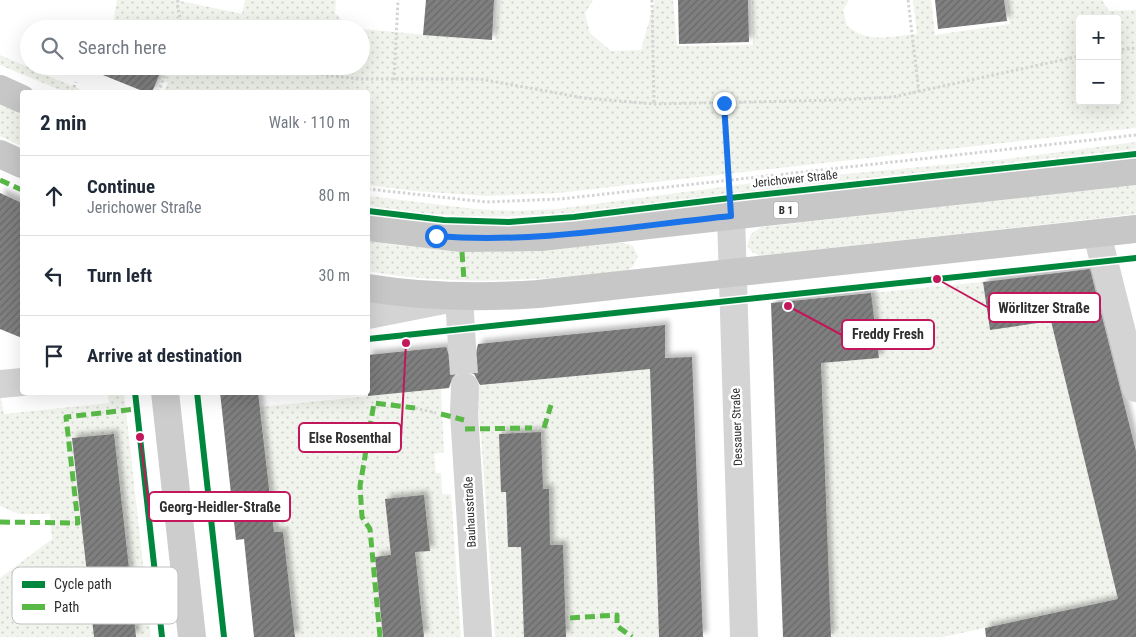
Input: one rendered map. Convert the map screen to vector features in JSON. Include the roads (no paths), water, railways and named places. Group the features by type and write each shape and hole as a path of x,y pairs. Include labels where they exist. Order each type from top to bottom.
{"main road":[{"path":"0,89 20,98"},
{"path":"0,154 20,163"},
{"name":"B 1","path":"370,227 445,237 541,237 1136,171"},
{"path":"370,288 392,292 459,296 538,294 1136,229"}],"street":[{"name":"Dessauer Straße","path":"731,216 744,637"},
{"path":"1097,234 1136,388"},
{"path":"370,314 459,296 462,346"},
{"path":"0,384 20,382"},
{"name":"Bauhausstraße","path":"465,387 464,413 478,637"},
{"path":"166,395 192,637"}],"tunnel":[{"path":"462,346 465,387"}],"place":[{"name":"Wörlitzer Straße","path":"937,279"},
{"name":"Freddy Fresh","path":"788,306"},
{"name":"Else Rosenthal","path":"406,343"},
{"name":"Georg-Heidler-Straße","path":"140,437"}]}
